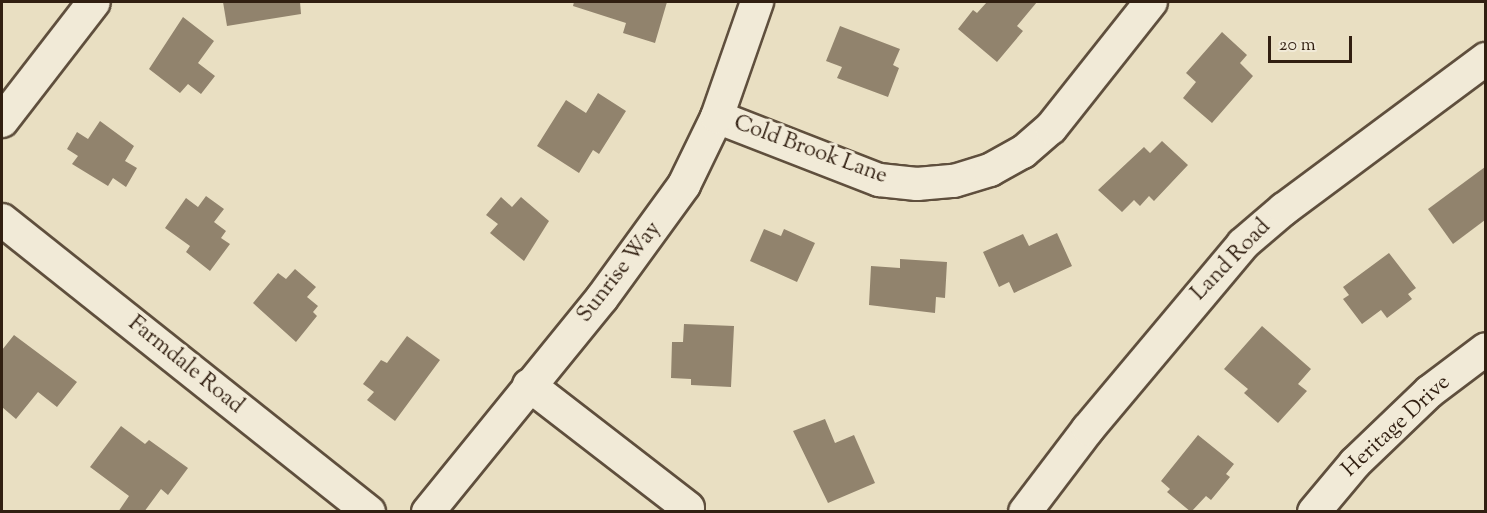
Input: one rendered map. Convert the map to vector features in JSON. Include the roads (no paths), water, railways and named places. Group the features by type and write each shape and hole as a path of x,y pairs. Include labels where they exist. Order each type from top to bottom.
{"street":[{"path":"2,121 94,2"},
{"name":"Sunrise Way","path":"428,512 652,234 684,185 717,117 757,2"},
{"name":"Cold Brook Lane","path":"717,117 879,180 917,184 954,181 998,166 1023,152 1051,128 1151,2"},
{"name":"Land Road","path":"1025,512 1088,429 1219,268 1243,244 1284,209 1485,58"},
{"name":"Farmdale Road","path":"2,220 369,512"},
{"name":"Heritage Drive","path":"1314,512 1355,463 1429,392 1485,349"},
{"path":"529,385 688,508"}]}
